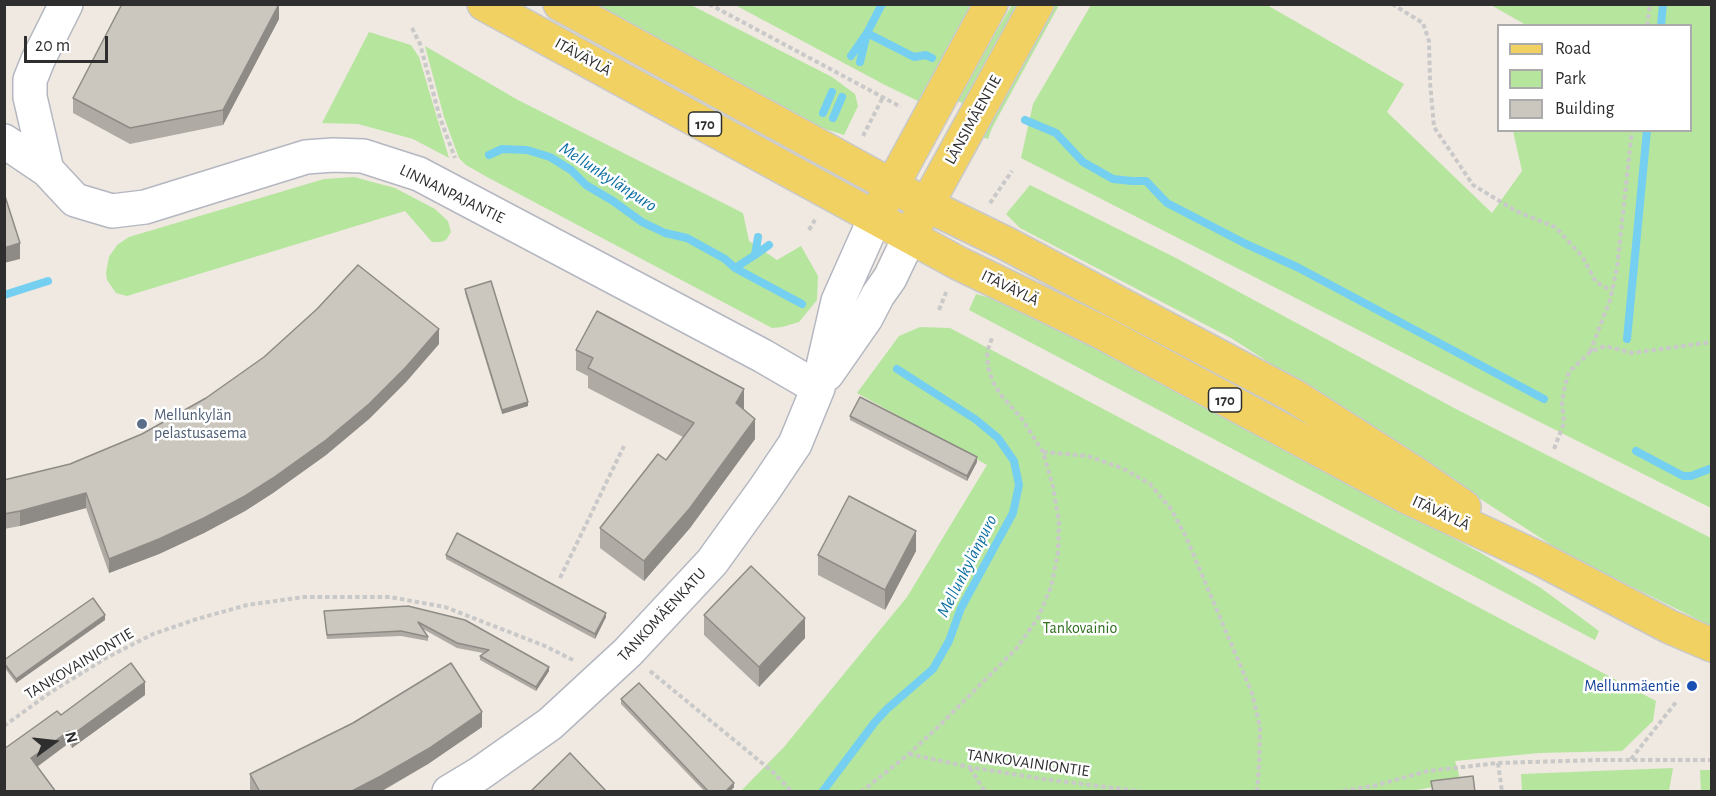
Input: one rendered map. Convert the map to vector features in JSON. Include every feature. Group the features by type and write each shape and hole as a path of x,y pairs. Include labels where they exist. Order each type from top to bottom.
{"main road":[{"name":"ITÄVÄYLÄ","path":"484,4 958,263 1101,332 1407,498 1542,560 1670,627 1712,645"},
{"name":"ITÄVÄYLÄ","path":"560,4 927,205 1015,248 1294,396 1419,476 1542,560"},
{"path":"875,218 991,4"},
{"name":"LÄNSIMÄENTIE","path":"910,236 1037,4"},
{"name":"ITÄVÄYLÄ","path":"1670,627 1712,655"}],"street":[{"path":"47,170 30,97 30,80 66,4"},
{"name":"LINNANPAJANTIE","path":"4,141 47,170 75,200 112,211 145,207 306,157 363,156 419,174 763,356 818,388"},
{"name":"TANKOMÄENKATU","path":"449,792 479,774 550,723 628,652 712,562 795,444 818,388 838,301 875,218"},
{"name":"TANKOMÄENKATU","path":"818,388 866,318 890,278 910,236"}],"path":[{"path":"709,4 903,108"},
{"path":"1392,4 1423,23 1429,41 1434,127 1473,185 1516,211 1555,227 1582,256 1596,282 1612,291"},
{"path":"1647,24 1650,4"},
{"path":"412,28 420,44 440,118 458,168"},
{"path":"1590,352 1612,291 1617,268 1632,132"},
{"path":"861,792 909,754 1016,649 1038,618 1051,587 1058,553 1059,521 1053,487 1043,452 1022,418 1001,395 993,382 988,367 987,352 992,338"},
{"path":"1554,449 1564,423 1564,386 1569,372 1590,352 1605,346 1632,353 1712,342"},
{"path":"560,578 624,446"},
{"path":"1043,452 1087,456 1122,468 1150,484 1170,509 1186,537 1252,693 1260,727 1257,792"},
{"name":"TANKOVAINIONTIE","path":"4,726 51,692 106,658 153,634 247,605 304,597 390,597 445,607 545,646 584,665"},
{"path":"628,652 773,772 792,792"},
{"path":"1631,760 1677,701"},
{"name":"TANKOVAINIONTIE","path":"909,754 1042,779 1145,792"},
{"path":"1336,792 1373,786 1428,771 1498,763 1712,760"},
{"path":"1498,763 1502,792"},
{"path":"969,767 985,792"}],"green space":[{"path":"582,5 691,5 832,77 855,94 858,106 844,135 810,124"},
{"path":"735,5 973,5 918,101"},
{"path":"1012,5 1022,5 965,105 956,100"},
{"path":"1046,5 1059,5 988,139 978,136"},
{"path":"1091,5 1267,5 1404,84 1387,112 1492,213 1522,171 1513,132 1692,132 1692,24 1524,24 1491,5 1711,5 1711,508 1021,158 1033,104"},
{"path":"369,32 411,45 419,57 449,158 413,139 358,124 322,123"},
{"path":"425,46 518,100 743,213 749,241 777,260 801,246 818,276 817,300 799,322 772,328 466,165 459,158 444,117"},
{"path":"354,177 395,188 435,209 448,221 451,232 446,240 432,242 405,211 127,296 116,293 107,280 109,257 117,245 129,237 324,179"},
{"path":"1030,185 1176,258 1456,409 1711,538 1711,626 1564,553 1231,338 1020,228 1006,214"},
{"path":"976,294 1006,302 1048,321 1479,552 1541,588 1599,631 1595,640 969,310"},
{"name":"Tankovainio","path":"920,327 950,328 1656,701 1653,721 1622,751 1539,753 1455,761 1461,782 1411,791 740,792 784,747 907,597 987,465 857,393 899,336"},
{"path":"1673,768 1669,791 1522,791 1521,774"},
{"path":"1700,770 1711,770 1711,791 1701,791"}],"building":[{"path":"122,4 279,4 223,110 130,128 73,98"},
{"path":"4,193 20,243 4,248"},
{"path":"358,265 439,329 406,367 369,404 326,440 273,478 204,518 109,559 86,493 4,514 4,480 70,464 142,434 206,398 264,357 317,309"},
{"path":"491,281 528,402 502,410 465,289"},
{"path":"597,311 744,389 736,403 755,419 690,508 644,561 600,528 658,454 666,460 694,423 588,368 593,358 576,350"},
{"path":"860,397 977,457 967,476 850,416"},
{"path":"849,496 916,531 885,590 818,555"},
{"path":"457,533 606,613 595,634 446,555"},
{"path":"751,566 805,618 759,667 704,615"},
{"path":"93,598 105,615 16,679 4,660"},
{"path":"408,606 465,620 549,667 536,687 480,656 489,650 457,643 418,622 428,637 401,631 327,635 324,611"},
{"path":"131,663 145,682 72,735 69,731 31,758 56,792 4,792 4,749 57,711 61,715"},
{"path":"451,663 482,712 428,749 350,792 260,792 250,774 353,723"},
{"path":"639,683 734,783 725,792 709,792 621,699"},
{"path":"570,753 607,792 530,792"},
{"path":"1473,776 1475,792 1433,792 1431,781"}],"waterway":[{"name":"Mellunkylänpuro","path":"851,56 867,33 882,4"},
{"path":"1661,24 1663,4"},
{"path":"860,62 867,33 914,57 926,55 932,58"},
{"name":"Mellunkylänpuro","path":"823,113 832,92"},
{"name":"Mellunkylänpuro","path":"833,118 842,97"},
{"path":"1025,120 1056,133 1083,162 1113,179 1146,181 1167,203 1246,244 1297,267 1544,399"},
{"path":"1627,339 1647,132"},
{"name":"Mellunkylänpuro","path":"489,155 502,149 527,150 550,157 571,170 586,185 642,222 665,233 687,238 725,259 735,268 755,255 758,237"},
{"name":"Mellunkylänpuro","path":"755,255 769,245"},
{"name":"Mellunkylänpuro","path":"735,268 802,304"},
{"name":"Mellunkylänpuro","path":"4,295 48,281"},
{"name":"Mellunkylänpuro","path":"823,791 875,722 933,669 949,641 961,608 1013,513 1019,485 1014,461 998,438 975,419 897,369"},
{"path":"1636,451 1683,476 1691,476 1712,468"}],"place":[{"name":"Mellunkylän pelastusasema","path":"142,424"},
{"name":"Mellunmäentie","path":"1692,686"}]}
